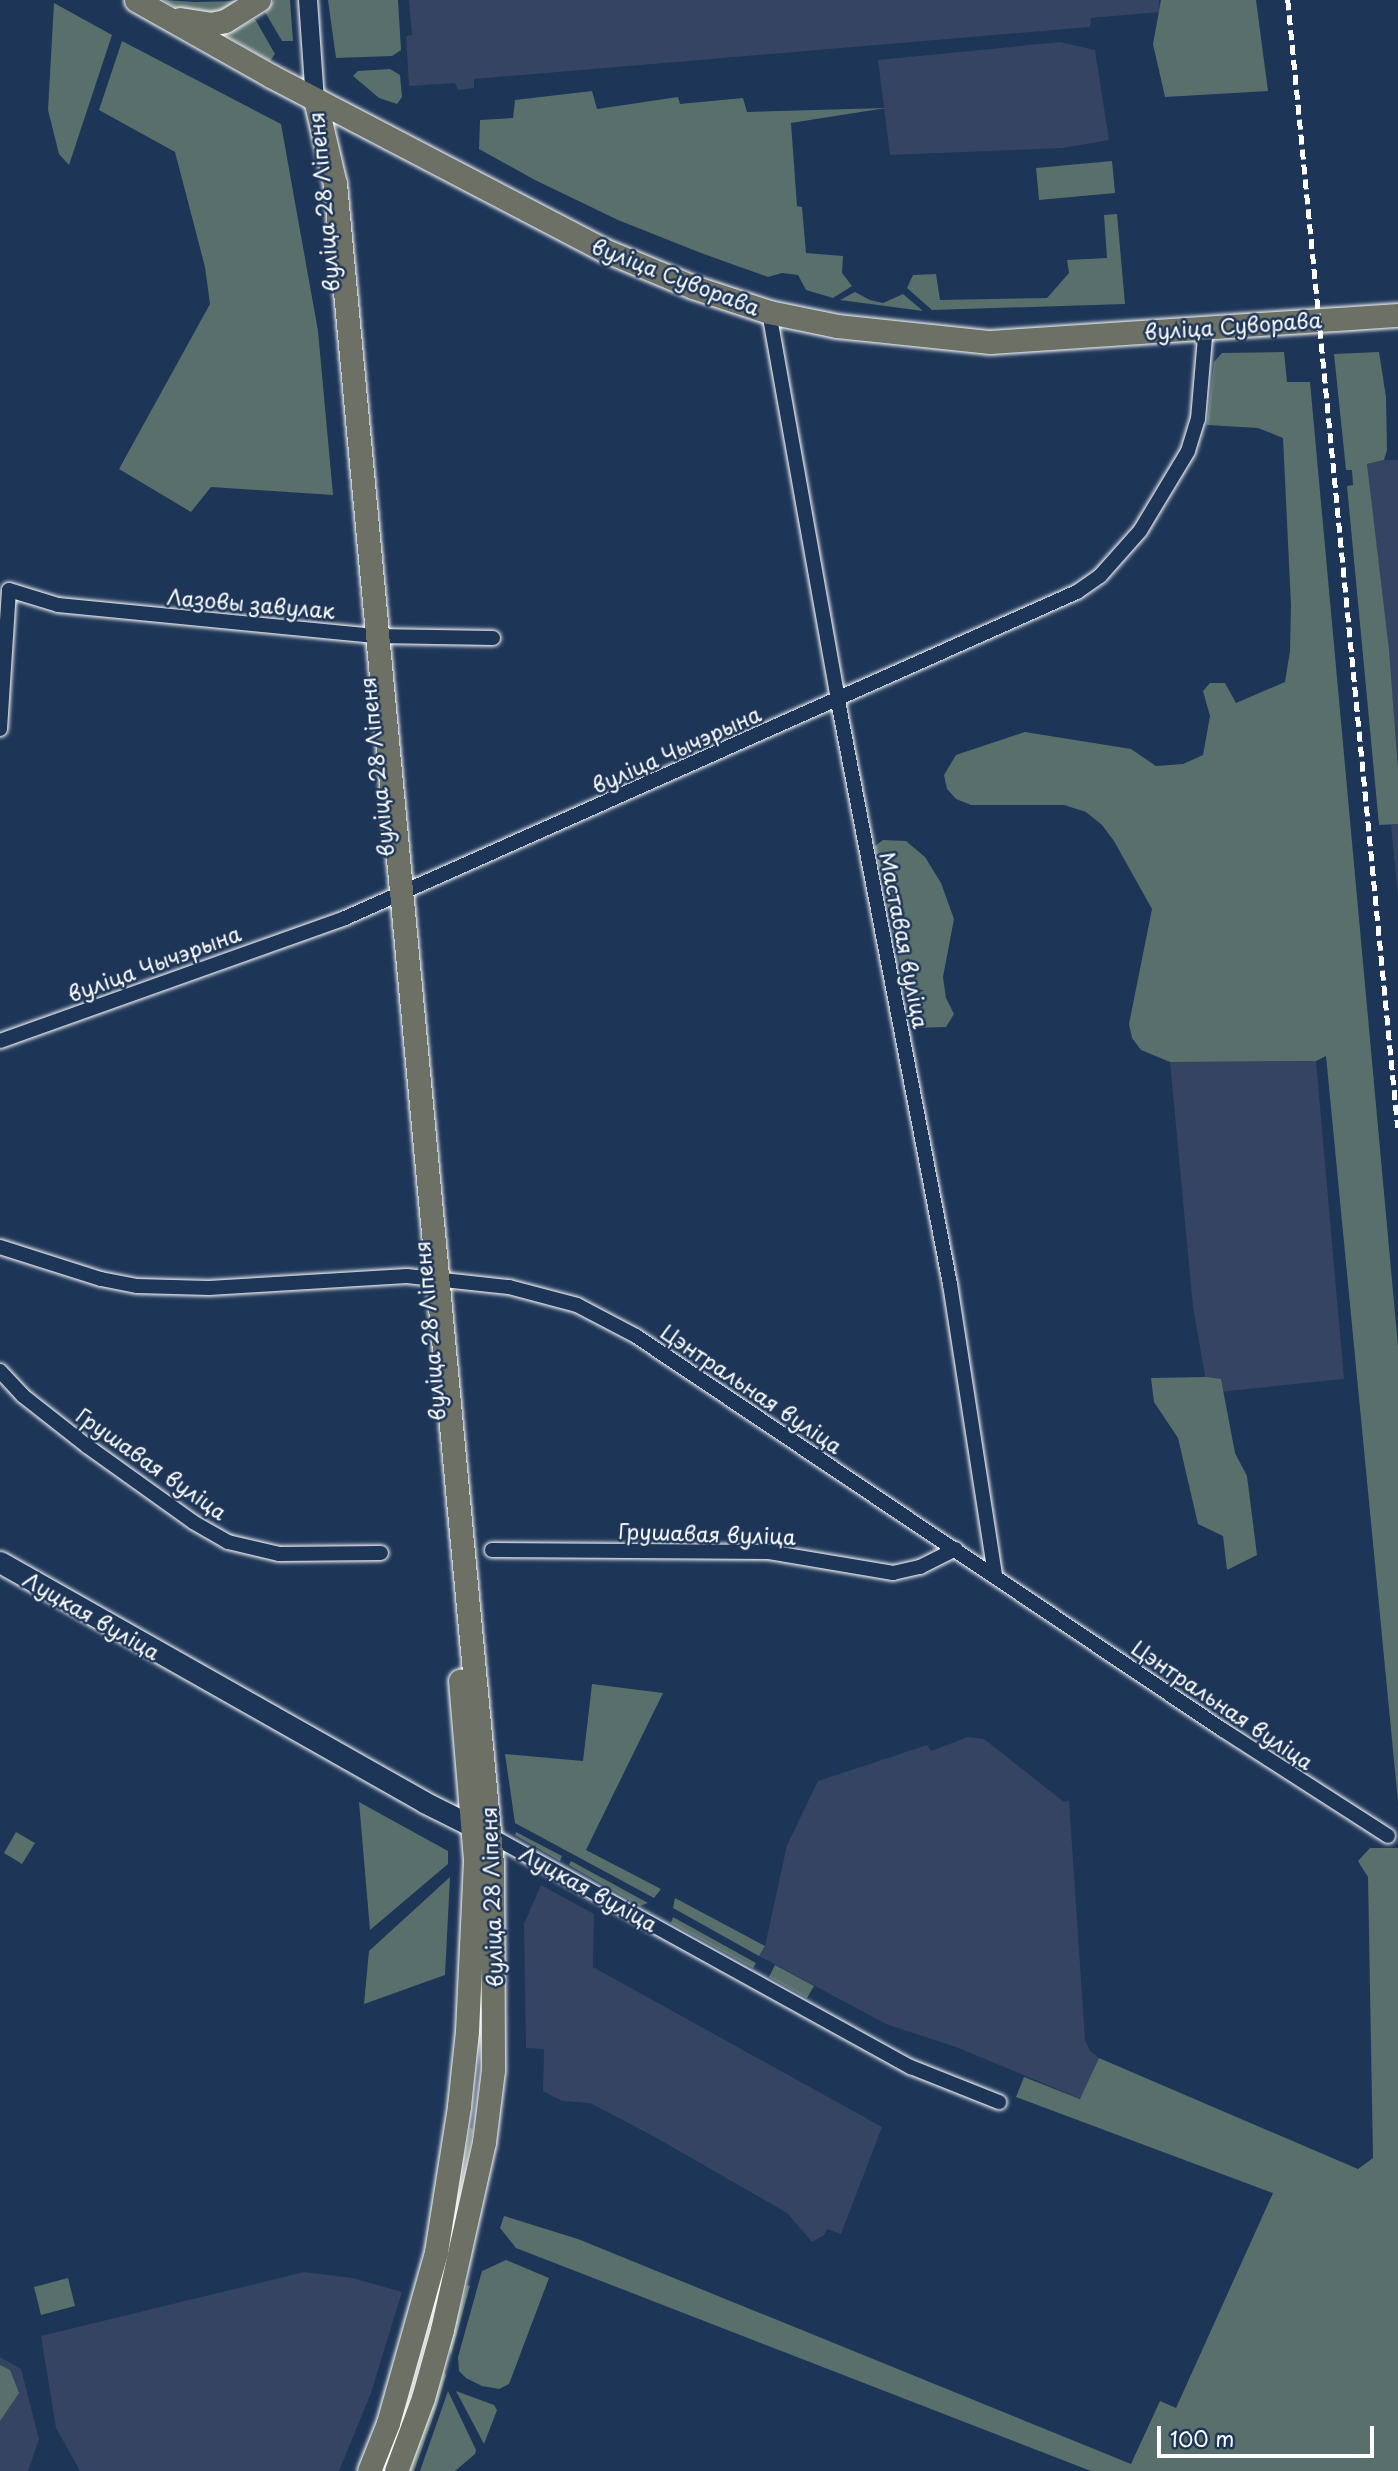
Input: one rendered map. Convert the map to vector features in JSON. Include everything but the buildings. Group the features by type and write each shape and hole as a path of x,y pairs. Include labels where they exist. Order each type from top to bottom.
{"main road":[{"path":"144,4 187,20 211,24 239,15 259,0"},
{"name":"вуліца Суворава","path":"144,4 315,99 604,250 693,288 769,312 837,326 990,342 1398,315"},
{"name":"вуліца 28 Ліпеня","path":"315,99 335,184 370,636 396,896 494,1991 494,2070 476,2186 445,2319 422,2398 396,2471"},
{"name":"Луцкая вуліца","path":"0,1562 481,1830"},
{"name":"вуліца 28 Ліпеня","path":"369,2471 388,2423 436,2252 459,2106 470,1980 475,1859 481,1830"},
{"path":"459,2106 488,2112"}],"street":[{"path":"308,0 315,99"},
{"name":"Маставая вуліца","path":"769,312 838,701 950,1284 995,1576"},
{"name":"вуліца Чычэрына","path":"0,1041 345,918 838,701 1077,592 1100,576 1140,531 1188,451 1198,419 1206,326"},
{"name":"Лазовы завулак","path":"0,729 9,590 58,606 370,636 493,638"},
{"name":"Цэнтральная вуліца","path":"0,1247 101,1279 174,1289 370,1276 430,1277 533,1292 597,1313 636,1336 956,1549 1223,1730 1388,1836"},
{"name":"Грушавая вуліца","path":"0,1371 22,1395 87,1446 193,1522 228,1542 246,1549 279,1554 381,1553"},
{"name":"Грушавая вуліца","path":"492,1550 769,1552 893,1573 920,1567 956,1549"},
{"name":"Луцкая вуліца","path":"481,1830 911,2067 999,2102"}],"shaded area":[{"path":"409,0 1159,0 1160,12 1091,18 1090,27 474,79 474,88 458,90 455,83 409,86 406,36 412,35"},
{"path":"1060,42 1095,50 1109,140 1063,148 890,155 878,60"},
{"path":"1398,460 1398,780 1367,464"},
{"path":"1398,824 1398,897 1391,825"},
{"path":"1316,1061 1344,1379 1208,1393 1193,1307 1170,1062"},
{"path":"968,1737 984,1739 1064,1802 1069,1800 1085,2040 1090,2051 1099,2058 1081,2099 956,2047 886,2024 759,1956 765,1946 787,1845 818,1781 927,1745 931,1751"},
{"path":"541,1885 594,1914 593,1967 882,2127 841,2234 827,2229 824,2235 812,2242 787,2213 655,2137 590,2103 562,2101 543,2091 544,2049 526,2048 524,1924"},
{"path":"304,2272 353,2278 402,2292 371,2393 339,2471 80,2471 56,2428 41,2336"},
{"path":"0,2357 21,2369 39,2439 28,2471 0,2471"}],"green space":[{"path":"163,0 244,1 223,16 180,10"},
{"path":"274,0 290,0 293,41 282,41 265,12"},
{"path":"328,0 398,0 401,50 392,56 336,58"},
{"path":"1161,0 1256,0 1268,91 1165,97 1153,44"},
{"path":"54,3 112,35 69,165 59,154 48,110"},
{"path":"255,19 275,54 270,61 224,35"},
{"path":"122,41 281,124 318,331 333,495 211,487 191,512 119,469 210,304 205,267 175,152 99,110"},
{"path":"390,69 400,75 402,97 397,104 379,98 353,76 358,71"},
{"path":"592,91 597,109 678,97 680,104 743,98 747,112 886,108 791,123 797,206 802,207 806,253 843,256 842,273 852,286 833,298 806,290 798,275 782,273 768,277 701,253 618,220 535,180 479,149 480,120 513,118 515,100"},
{"path":"1112,161 1115,193 1039,200 1036,168"},
{"path":"1117,214 1125,304 932,310 907,288 913,275 936,274 940,300 1047,298 1069,273 1067,260 1107,258 1104,215"},
{"path":"855,292 883,303 903,294 923,311 840,300"},
{"path":"1284,352 1287,382 1310,382 1398,1346 1398,1802 1326,1056 1316,1061 1170,1062 1141,1050 1132,1038 1129,1024 1152,909 1114,841 1102,825 1086,812 1064,805 971,805 956,799 947,789 944,775 956,755 1025,732 1131,749 1156,766 1183,764 1203,755 1210,716 1203,691 1210,683 1225,683 1236,703 1285,682 1290,651 1291,605 1283,438 1258,428 1207,425 1214,362 1222,353"},
{"path":"1379,352 1386,397 1387,450 1384,460 1367,464 1389,650 1398,769 1398,824 1379,825 1347,486 1353,485 1352,470 1346,470 1334,354"},
{"path":"883,840 906,841 925,857 941,883 954,919 943,977 946,998 954,1014 946,1027 914,1028 875,846"},
{"path":"1151,1378 1221,1379 1235,1453 1247,1476 1257,1555 1227,1570 1223,1536 1198,1524 1178,1438 1154,1402"},
{"path":"592,1684 663,1693 586,1850 661,1889 654,1898 515,1823 505,1754 583,1761"},
{"path":"359,1802 448,1851 448,1864 370,1930"},
{"path":"16,1832 35,1843 22,1864 4,1853"},
{"path":"516,1832 562,1856 560,1861 515,1835"},
{"path":"1370,1848 1398,1848 1398,2471 1091,2471 516,2248 500,2228 504,2216 578,2239 1131,2464 1160,2401 1176,2408 1273,2193 1016,2097 1024,2077 1080,2099 1099,2058 1358,2169 1373,2158 1368,1877 1358,1861"},
{"path":"571,1861 648,1903 640,1906 569,1865"},
{"path":"450,1877 445,1975 364,2004 369,1951"},
{"path":"675,1898 765,1946 759,1956 673,1908"},
{"path":"673,1917 756,1963 753,1968 671,1923"},
{"path":"775,1965 814,1986 807,1998 769,1977"},
{"path":"470,2128 473,2129 453,2252 426,2355 387,2471 381,2471 421,2352"},
{"path":"506,2260 549,2278 509,2384 499,2389 482,2386 466,2378 459,2371 458,2357 482,2271"},
{"path":"68,2278 75,2306 41,2315 34,2287"},
{"path":"467,2285 470,2286 451,2355 449,2346"},
{"path":"0,2365 10,2370 19,2393 0,2421"},
{"path":"444,2372 446,2375 436,2409 414,2471 410,2471"},
{"path":"448,2391 476,2450 475,2454 455,2471 420,2471"},
{"path":"456,2391 494,2405 497,2410 484,2444"}],"railway":[{"path":"1288,0 1398,1128"}]}
